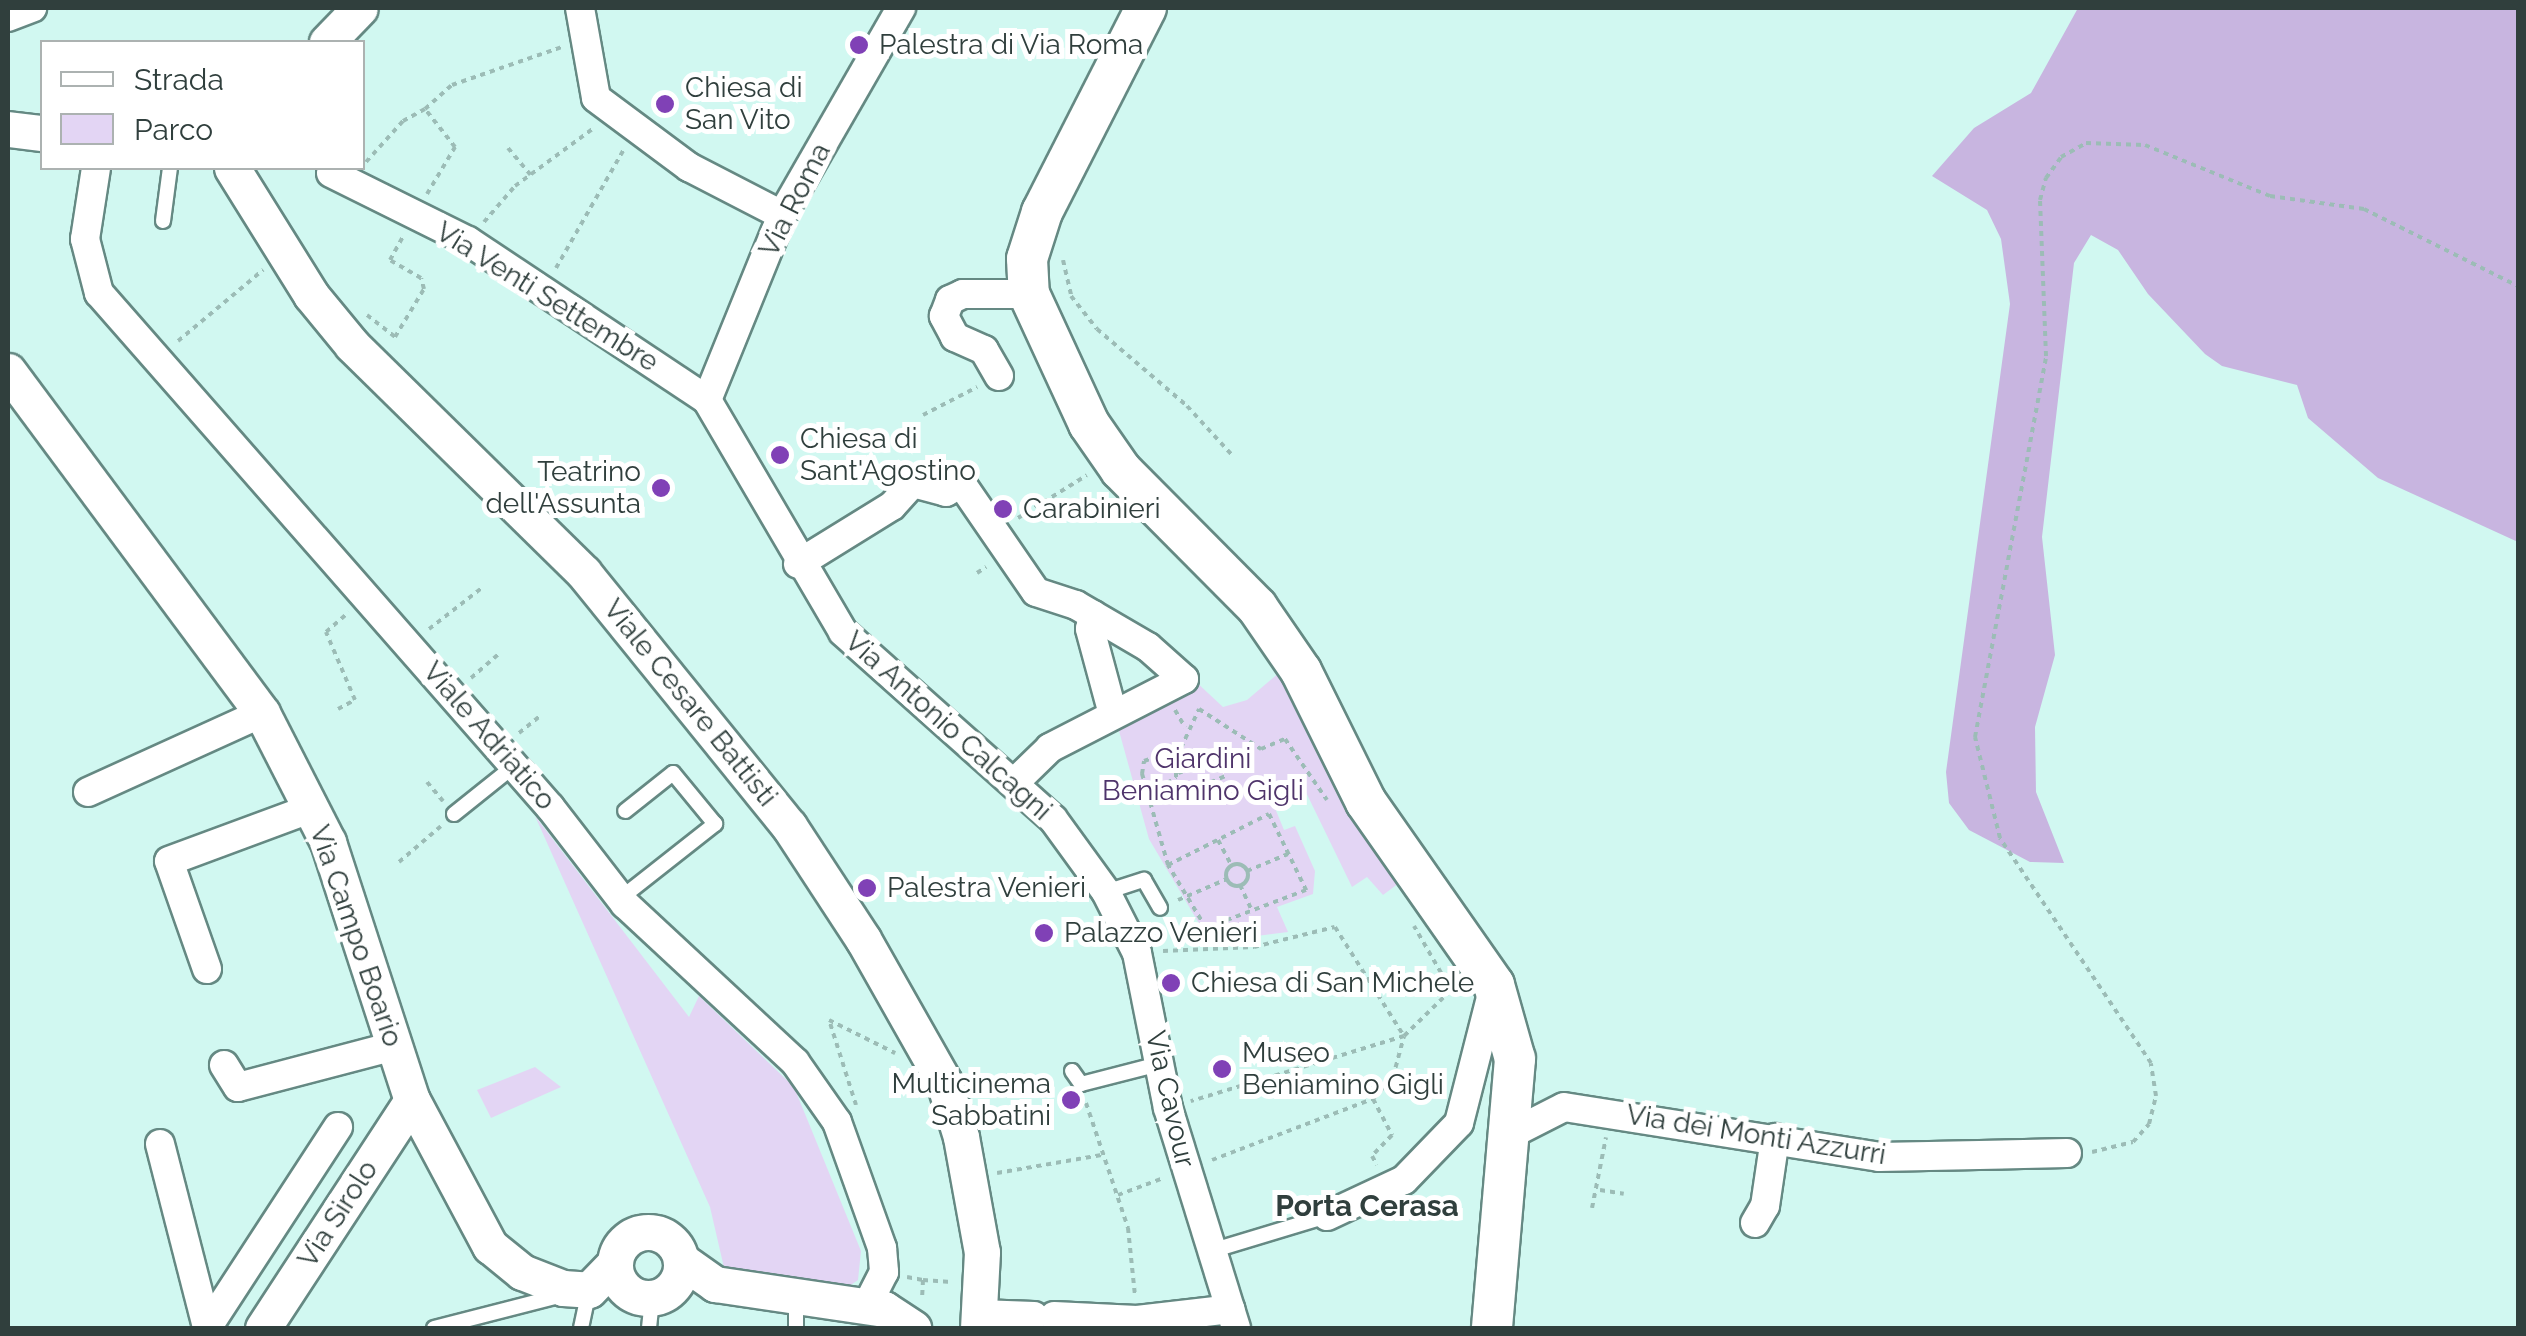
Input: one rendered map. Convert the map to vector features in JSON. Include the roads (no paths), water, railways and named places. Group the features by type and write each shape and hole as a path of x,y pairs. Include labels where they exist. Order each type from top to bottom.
{"main road":[{"path":"1146,8 1042,212 1027,260 1029,294 1059,366 1114,459 1256,607 1301,671 1366,802 1494,984 1515,1059 1492,1328"}],"street":[{"path":"8,17 32,8"},
{"path":"328,40 360,8"},
{"path":"580,8 587,39 584,62 596,98 689,167 782,215"},
{"name":"Via Roma","path":"706,400 782,215 901,8"},
{"path":"8,129 40,132"},
{"name":"Viale Adriatico","path":"96,170 88,264 100,292 410,644 621,898 795,1062 837,1122 882,1248 884,1272 867,1306"},
{"name":"Viale Cesare Battisti","path":"233,170 279,249 352,344 530,515 688,700 789,826 944,1082 970,1177 982,1252 979,1321"},
{"name":"Via Venti Settembre","path":"331,172 468,241 706,400"},
{"path":"999,376 984,350 955,337 944,316 950,300 963,294 1029,294"},
{"name":"Via Campo Boario","path":"8,371 262,713 312,808 412,1100 490,1246 543,1282 590,1290"},
{"name":"Via Antonio Calcagni","path":"706,400 798,564 843,632 1053,819 1106,892"},
{"path":"798,564 876,518 912,483 946,492 961,483 1036,592 1093,615 1148,647 1184,680 1050,748 1015,782"},
{"path":"1093,615 1090,629 1113,714"},
{"path":"88,792 262,713"},
{"path":"208,969 169,861 312,808"},
{"name":"Via Cavour","path":"1106,892 1138,953 1168,1108 1233,1319"},
{"path":"1327,1216 1404,1180 1459,1123 1494,984"},
{"path":"224,1065 238,1088 394,1046"},
{"name":"Via Sirolo","path":"263,1328 412,1100"},
{"name":"Via dei Monti Azzurri","path":"1511,1134 1564,1107 1880,1157 2068,1153"},
{"path":"207,1328 338,1128"},
{"path":"1754,1223 1765,1206 1775,1138"},
{"path":"160,1144 207,1328"},
{"path":"590,1290 715,1284 796,1314 867,1306 912,1328"},
{"path":"979,1321 1044,1316 1233,1319"}],"lane":[{"path":"163,222 170,170"},
{"path":"454,814 514,766"},
{"path":"621,898 715,824 673,773 625,812"},
{"path":"1106,892 1144,880 1160,908"},
{"path":"1077,1077 1159,1064"},
{"path":"1210,1251 1327,1216"},
{"path":"434,1328 590,1290 581,1328"}],"place":[{"name":"Palestra di Via Roma","path":"859,45"},
{"name":"Chiesa di San Vito","path":"665,104"},
{"name":"Chiesa di Sant'Agostino","path":"780,455"},
{"name":"Teatrino dell'Assunta","path":"661,488"},
{"name":"Carabinieri","path":"1003,509"},
{"name":"Palestra Venieri","path":"867,888"},
{"name":"Palazzo Venieri","path":"1044,933"},
{"name":"Chiesa di San Michele","path":"1171,983"},
{"name":"Museo Beniamino Gigli","path":"1222,1069"},
{"name":"Multicinema Sabbatini","path":"1071,1100"}],"district":[{"name":"Porta Cerasa","path":"1367,1206"}],"park label":[{"name":"Giardini Beniamino Gigli","path":"1203,775"}]}
